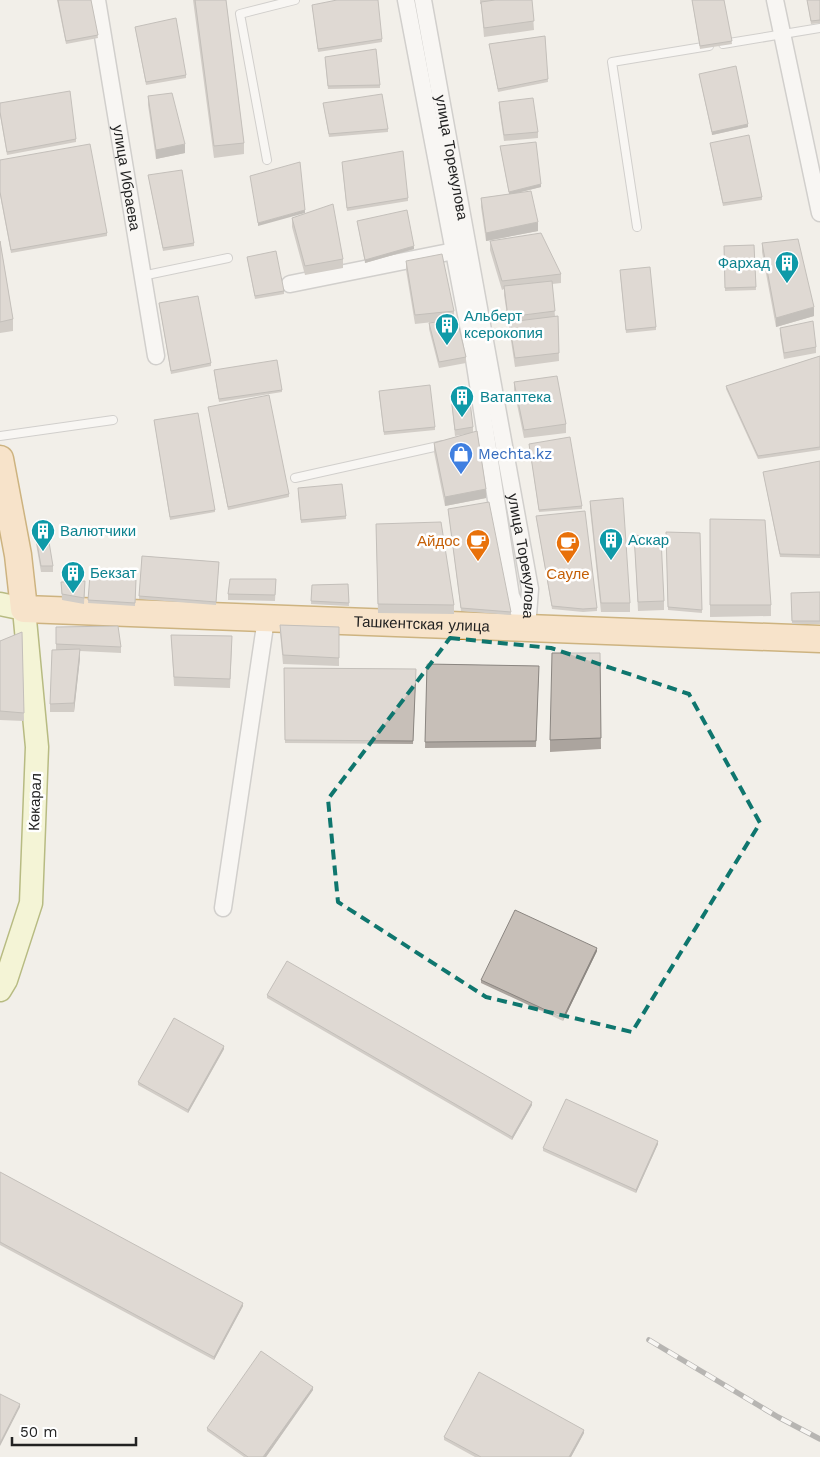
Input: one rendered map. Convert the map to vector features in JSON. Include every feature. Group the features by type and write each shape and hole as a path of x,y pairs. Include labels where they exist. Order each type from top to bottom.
{"main road":[{"path":"0,459 18,555 12,607"},
{"name":"Ташкентская улица","path":"12,607 820,639"},
{"name":"Көкарал","path":"0,990 6,980 31,903 37,747 12,607"}],"street":[{"name":"улица Ибраева","path":"97,0 156,356"},
{"name":"улица Торекулова","path":"406,0 472,346 482,437 511,596 527,628"},
{"name":"улица Торекулова","path":"423,0 530,589 527,628"},
{"path":"774,0 820,212"},
{"path":"290,284 454,251"},
{"path":"223,908 266,618"}],"lane":[{"path":"267,160 240,14 295,0"},
{"path":"637,227 612,62 820,28"},
{"path":"142,276 228,258"},
{"path":"0,436 112,420"},
{"path":"295,478 448,444"}],"highlighted area":[{"path":"450,638 551,648 689,694 760,823 632,1032 486,997 338,902 328,799"}],"building":[{"path":"58,0 91,0 98,35 66,41"},
{"path":"195,0 226,0 244,143 214,146"},
{"path":"337,0 378,0 382,39 318,49 312,5"},
{"path":"532,0 534,21 484,28 481,2"},
{"path":"692,0 724,0 732,41 700,46"},
{"path":"807,0 820,0 820,20 811,21"},
{"path":"176,18 186,75 146,82 135,27"},
{"path":"545,36 548,79 498,89 489,44"},
{"path":"376,49 380,85 328,86 325,57"},
{"path":"736,66 748,124 712,132 699,74"},
{"path":"70,91 76,139 7,152 0,103"},
{"path":"172,93 185,144 156,150 148,96"},
{"path":"382,94 388,129 329,134 323,103"},
{"path":"533,98 538,132 504,135 499,102"},
{"path":"749,135 762,197 723,203 710,143"},
{"path":"536,142 541,184 509,192 500,146"},
{"path":"90,144 107,233 11,250 0,192 0,160"},
{"path":"403,151 408,198 347,208 342,162"},
{"path":"300,162 305,210 258,223 250,176"},
{"path":"182,170 194,243 163,248 148,175"},
{"path":"531,191 538,222 486,233 481,198"},
{"path":"333,204 343,259 305,266 292,218"},
{"path":"407,210 414,246 365,260 357,221"},
{"path":"541,233 561,274 502,281 490,241"},
{"name":"Фархад","path":"798,239 814,307 776,318 762,243"},
{"path":"0,241 13,319 0,322"},
{"path":"754,245 756,287 725,288 724,246"},
{"path":"276,251 284,291 255,296 247,257"},
{"path":"442,254 454,311 415,315 406,261"},
{"path":"650,267 656,327 626,330 620,270"},
{"path":"552,281 555,311 508,317 504,286"},
{"path":"198,296 211,363 171,371 159,303"},
{"path":"558,316 559,353 515,358 509,322"},
{"name":"Альберт ксерокопия","path":"457,319 466,357 439,362 429,323"},
{"path":"813,321 816,347 784,353 780,328"},
{"path":"820,356 820,447 758,456 726,386"},
{"path":"277,360 282,390 219,399 214,370"},
{"path":"557,376 566,424 524,430 514,382"},
{"path":"430,385 435,427 384,432 379,391"},
{"name":"Ватаптека","path":"469,393 473,427 455,430 451,397"},
{"path":"269,395 289,494 228,507 208,407"},
{"path":"198,413 215,510 170,517 154,420"},
{"name":"Mechta.kz","path":"477,431 486,489 445,497 434,443"},
{"path":"570,437 582,506 539,510 529,444"},
{"path":"820,461 820,555 780,554 763,472"},
{"path":"342,484 346,516 301,520 298,488"},
{"name":"Аскар","path":"623,498 630,603 601,603 590,501"},
{"name":"Айдос","path":"489,502 511,612 461,608 448,509"},
{"name":"Сауле","path":"585,511 597,608 583,609 552,606 536,516"},
{"path":"710,519 765,520 771,605 710,605"},
{"path":"441,522 454,605 378,604 376,524"},
{"name":"Валютчики","path":"46,524 53,566 41,566 34,526"},
{"path":"666,532 700,533 702,610 668,607"},
{"path":"634,535 661,538 664,601 638,602"},
{"path":"142,556 219,562 216,602 139,596"},
{"path":"90,575 136,580 135,603 88,600"},
{"path":"230,579 276,579 275,595 228,594"},
{"path":"85,581 84,598 62,594 61,582"},
{"path":"348,584 349,603 311,601 312,585"},
{"path":"820,592 820,621 792,621 791,593"},
{"path":"280,625 339,627 339,658 283,655"},
{"path":"118,626 121,647 56,644 56,627"},
{"path":"22,632 24,713 0,711 0,641"},
{"path":"171,635 232,636 230,679 174,677"},
{"path":"80,649 74,703 50,704 52,650"},
{"path":"552,653 600,653 601,738 550,740"},
{"path":"427,664 539,666 536,741 425,742"},
{"path":"284,668 416,669 413,741 285,740"},
{"path":"515,910 597,948 563,1018 481,980"},
{"path":"287,961 532,1102 512,1137 267,995"},
{"path":"174,1018 224,1046 188,1110 138,1082"},
{"path":"566,1099 658,1141 636,1190 543,1148"},
{"path":"0,1172 243,1303 214,1357 0,1242"},
{"path":"261,1351 313,1387 263,1457 248,1457 207,1428"},
{"path":"479,1372 584,1430 569,1457 481,1457 444,1437"},
{"path":"0,1394 20,1404 0,1443"}],"railway":[{"path":"649,1340 778,1417 820,1439"}],"place":[{"name":"Фархад","path":"787,284"},
{"name":"Альберт ксерокопия","path":"447,346"},
{"name":"Ватаптека","path":"462,418"},
{"name":"Mechta.kz","path":"461,475"},
{"name":"Валютчики","path":"43,552"},
{"name":"Аскар","path":"611,561"},
{"name":"Айдос","path":"478,562"},
{"name":"Сауле","path":"568,564"},
{"name":"Бекзат","path":"73,594"}]}
